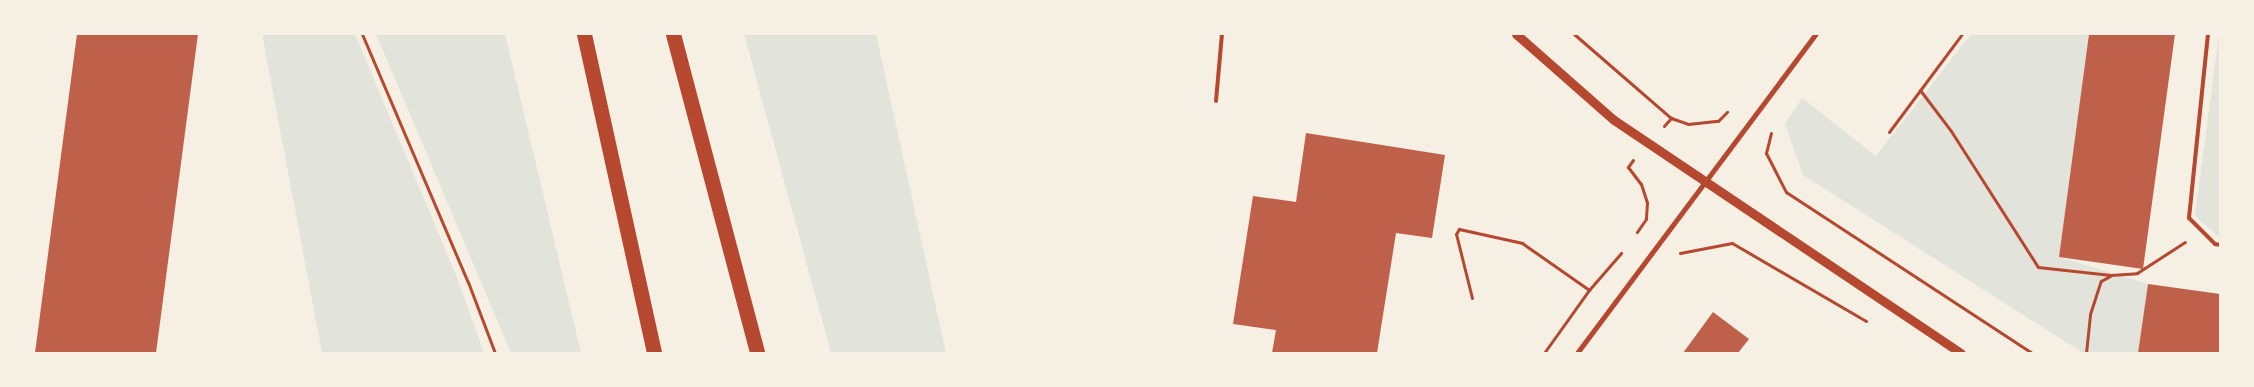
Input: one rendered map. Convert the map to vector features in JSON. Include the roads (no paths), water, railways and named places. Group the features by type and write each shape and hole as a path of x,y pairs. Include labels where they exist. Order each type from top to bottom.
{"highway":[{"path":"584,34 654,353"},
{"path":"673,34 757,353"}],"street":[{"path":"1516,34 1614,120 1646,143 1961,353"},
{"path":"1577,353 1702,182 1816,34"}],"lane":[{"path":"1216,101 1222,34"},
{"path":"2208,34 2189,218 2215,244 2220,245"}]}
